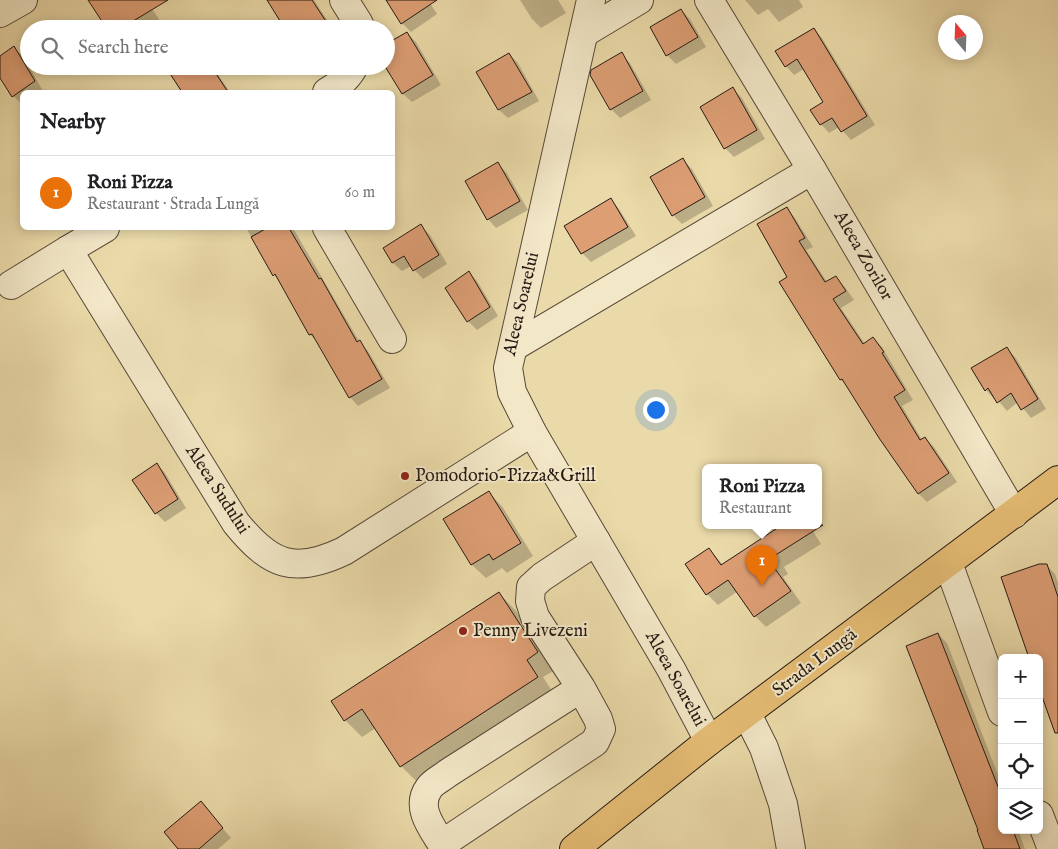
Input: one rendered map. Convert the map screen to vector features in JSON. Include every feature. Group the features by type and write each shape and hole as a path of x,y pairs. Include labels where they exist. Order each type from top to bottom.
{"main road":[{"name":"Strada Lungă","path":"574,849 746,714 1058,480"}],"street":[{"path":"0,13 22,0"},
{"path":"344,0 356,20"},
{"name":"Aleea Soarelui","path":"590,0 508,368 512,392 532,432 671,669 710,742"},
{"path":"584,33 639,0"},
{"name":"Aleea Zorilor","path":"709,0 812,170 1014,514"},
{"path":"331,90 338,86 347,75"},
{"path":"513,347 812,170"},
{"path":"11,285 101,230"},
{"path":"328,230 392,339"},
{"name":"Aleea Sudului","path":"68,250 236,523 250,540 266,553 285,563 303,564 324,561 344,551 532,432"},
{"path":"581,688 448,773 429,788 424,800 425,816 444,846 595,742 601,729 598,719 581,688 535,618 530,601 531,587 542,577 596,541"},
{"path":"948,563 998,701"},
{"path":"746,714 764,748 783,804 791,849"},
{"path":"1043,825 1052,849"}],"building":[{"path":"88,0 168,0 135,20 101,20"},
{"path":"267,0 312,0 325,20 279,20"},
{"path":"386,0 437,0 401,24"},
{"path":"681,9 698,37 666,56 650,27"},
{"path":"814,28 867,116 841,132 832,118 820,125 810,110 823,102 797,59 785,67 775,51"},
{"path":"407,32 433,75 402,94 390,75 395,75 395,39"},
{"path":"14,46 20,56 20,75 31,75 35,81 12,97 0,78 0,56"},
{"path":"622,52 643,91 610,110 590,75 591,70"},
{"path":"509,53 532,92 498,110 476,72"},
{"path":"171,75 217,75 227,90 181,90"},
{"path":"733,87 757,130 724,149 700,107"},
{"path":"683,158 705,197 672,216 650,177"},
{"path":"498,162 520,201 487,220 465,181"},
{"path":"611,198 628,227 581,254 564,226"},
{"path":"787,207 805,238 799,241 825,282 836,276 846,291 833,299 863,344 873,337 884,352 882,353 905,390 894,397 920,440 925,437 949,473 918,494 879,438 842,379 840,380 779,282 787,277 757,224"},
{"path":"421,224 439,255 413,271 404,256 392,263 383,248"},
{"path":"263,230 290,230 319,279 321,278 357,342 360,340 382,379 349,398 312,334 309,335 275,274 273,276 251,237"},
{"path":"469,271 490,307 467,322 445,288"},
{"path":"1007,347 1038,399 1021,410 1011,393 997,403 988,388 985,391 971,368"},
{"path":"157,463 178,499 155,514 132,480"},
{"path":"489,491 521,543 493,560 489,554 471,565 443,519"},
{"path":"776,529 817,529 774,556 778,562 773,566 791,591 754,617 728,580 706,595 685,564 709,548 721,565"},
{"path":"1039,564 1047,564 1058,597 1058,733 1055,733 1043,699 1043,654 1028,654 1001,577"},
{"path":"499,592 538,652 527,660 538,677 400,767 362,709 344,721 331,701"},
{"path":"938,633 998,787 998,834 1014,834 1020,849 984,849 906,646"},
{"path":"201,801 223,828 199,849 178,849 164,832"}],"place":[{"name":"Pomodorio-Pizza&Grill","path":"405,476"},
{"name":"Roni Pizza","path":"762,586"},
{"name":"Penny Livezeni","path":"463,631"}]}
